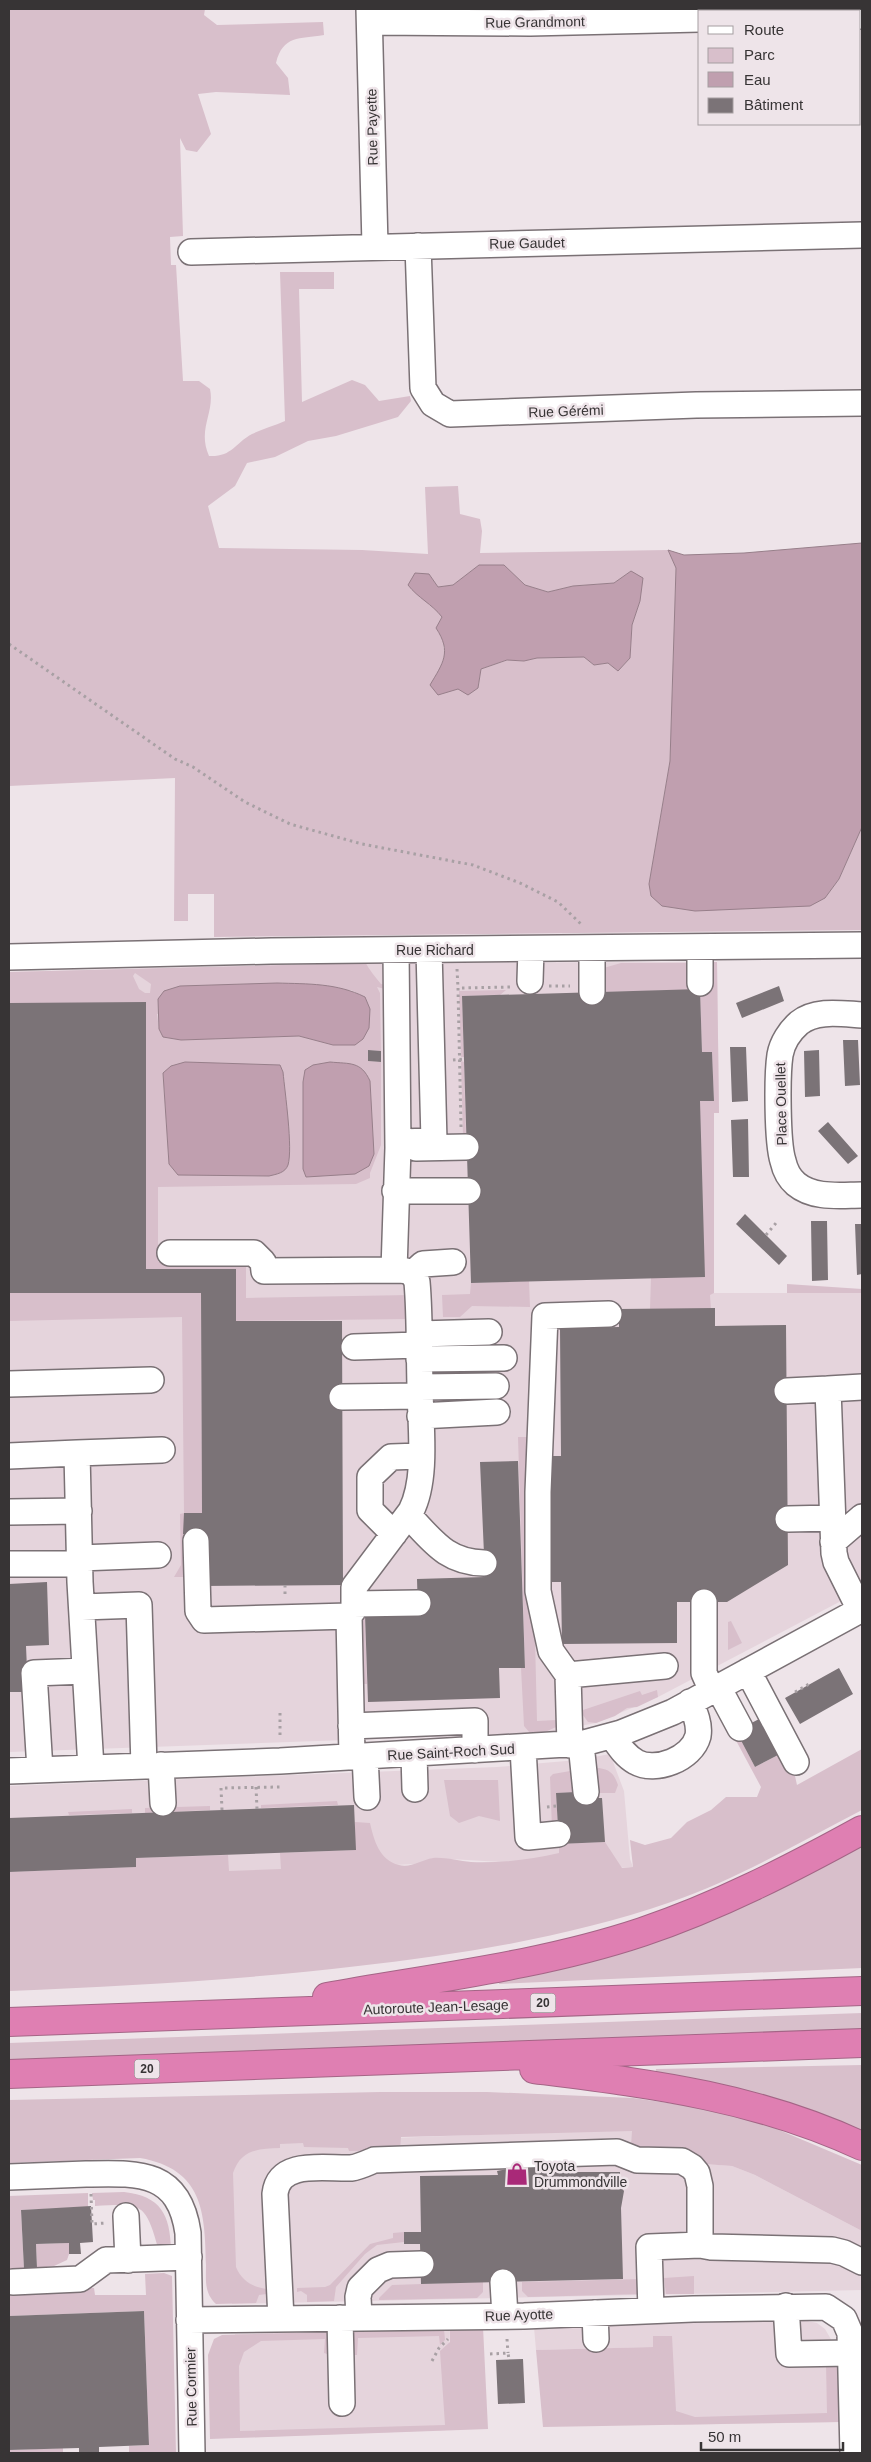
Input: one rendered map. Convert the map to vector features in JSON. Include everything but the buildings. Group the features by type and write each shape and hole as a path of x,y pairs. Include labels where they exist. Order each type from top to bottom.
{"highway":[{"path":"224,2014 532,1961 609,1942 670,1922 743,1892 862,1830"},
{"name":"Autoroute Jean-Lesage","path":"9,2022 862,1991"},
{"name":"20","path":"9,2074 862,2043"},
{"path":"458,2059 662,2085 731,2100 819,2127 862,2146"}],"street":[{"name":"Rue Grandmont","path":"370,15 530,23 698,19"},
{"name":"Rue Payette","path":"370,15 375,246"},
{"name":"Rue Gaudet","path":"191,252 375,246 862,236"},
{"name":"Rue Gérémi","path":"418,246 423,388 433,404 450,414 696,405 862,403"},
{"name":"Rue Richard","path":"9,957 396,950 862,945"},
{"path":"700,947 700,984"},
{"path":"582,989 594,948"},
{"path":"531,949 534,985"},
{"path":"351,1726 369,1703 351,1610 354,1587 417,1500 420,1456 418,1282 403,1271 396,1190 398,1145 396,950"},
{"path":"398,1145 434,1141 429,950"},
{"name":"Place Ouellet","path":"862,1015 819,1015 801,1021 796,1026 787,1037 780,1055 779,1101 782,1160 790,1177 803,1188 819,1194 862,1194"},
{"path":"398,1145 463,1138"},
{"path":"396,1190 468,1191"},
{"path":"170,1252 254,1253 263,1262 264,1271 403,1271 423,1264 453,1262"},
{"path":"586,1792 576,1744 568,1675 551,1651 538,1591 538,1492 545,1316 609,1314"},
{"path":"419,1346 489,1332"},
{"path":"354,1347 419,1346 504,1358"},
{"path":"9,1384 151,1380"},
{"path":"420,1400 496,1386"},
{"path":"787,1391 862,1387"},
{"path":"828,1389 833,1530 836,1562 861,1610"},
{"path":"342,1397 420,1400 497,1412"},
{"path":"9,1456 162,1450"},
{"path":"77,1453 82,1607 91,1768"},
{"path":"420,1456 391,1457 370,1477 370,1510 401,1524 451,1557 466,1563 484,1563"},
{"path":"9,1512 79,1511"},
{"path":"788,1519 833,1530 862,1517"},
{"path":"196,1541 198,1611 204,1620 351,1610 418,1603"},
{"path":"9,1564 158,1555"},
{"path":"704,1602 704,1673 740,1728"},
{"path":"82,1607 139,1606 153,1766 163,1803"},
{"name":"Rue Saint-Roch Sud","path":"9,1771 358,1757 576,1744 612,1736 652,1722 861,1610"},
{"path":"568,1675 665,1666"},
{"path":"40,1770 34,1673 85,1671"},
{"path":"748,1671 796,1762"},
{"path":"612,1736 622,1750 636,1763 649,1766 672,1762 688,1752 698,1737 697,1717 690,1702"},
{"path":"369,1703 474,1710 475,1750"},
{"path":"351,1726 369,1703"},
{"path":"351,1726 368,1798"},
{"path":"523,1748 528,1837 558,1834"},
{"path":"414,1754 415,1789"},
{"path":"281,2319 276,2184 282,2176 300,2169 354,2167 374,2160 618,2152 637,2160 682,2161 692,2167 699,2179 700,2245"},
{"name":"Rue Cormier","path":"9,2177 120,2173 148,2176 159,2181 170,2190 182,2207 186,2216 189,2257 192,2453"},
{"path":"126,2216 128,2260"},
{"path":"651,2310 649,2247 700,2245 711,2247 832,2250 844,2253 862,2262"},
{"path":"13,2282 80,2279 106,2260 189,2257"},
{"path":"342,2403 349,2318 360,2288 378,2270 390,2265 421,2264"},
{"path":"503,2282 506,2328"},
{"path":"786,2306 789,2354 851,2353 853,2453"},
{"name":"Rue Ayotte","path":"190,2320 349,2318 506,2328 595,2313 826,2306 844,2319 850,2333 851,2353"},
{"path":"595,2313 596,2339"}],"path":[{"path":"9,644 175,759 193,767 245,802 290,824 362,844 473,865 520,882 558,902 581,921 594,948"},
{"path":"457,972 462,1060 463,1138"},
{"path":"458,988 534,985 582,989"},
{"path":"534,985 553,993"},
{"path":"766,1235 776,1223"},
{"path":"795,1692 812,1683"},
{"path":"280,1713 280,1737"},
{"path":"256,1787 256,1808"},
{"path":"222,1810 221,1788 280,1787"},
{"path":"91,2193 92,2224"},
{"path":"506,2328 509,2359"},
{"path":"432,2361 439,2348"},
{"path":"490,2354 508,2353"}],"shaded area":[{"path":"717,962 719,1113 714,1113 714,1293 862,1293 862,1590 658,1697 596,1723 543,1733 9,1752 9,972 366,963"},
{"path":"610,1754 624,1791 630,1859 633,1867 502,1874 501,1862 433,1858 417,1864 9,1881 9,1786 497,1767 578,1760"},
{"path":"614,2130 632,2131 704,2164 732,2166 755,2175 862,2231 862,2290 232,2304 228,2144"},
{"path":"803,2320 817,2323 825,2329 836,2348 840,2422 674,2425 653,2347 536,2350 534,2327"},
{"path":"450,2329 446,2430 235,2438 235,2334"}],"green space":[{"path":"9,9 205,9 204,15 217,25 323,22 324,35 293,40 283,47 279,54 276,63 288,78 290,95 216,92 198,94 211,134 197,152 186,150 180,138 183,236 170,237 171,265 176,265 183,381 199,381 210,389 210,406 205,429 206,446 209,456 217,456 228,452 252,434 285,421 280,272 334,272 334,289 299,289 302,402 352,380 365,385 379,401 410,396 411,401 398,417 336,436 308,441 275,457 247,463 235,486 208,506 219,548 362,550 428,554 425,487 458,486 460,514 480,519 482,531 480,553 668,550 676,567 670,761 649,884 825,898 839,879 862,827 862,930 214,937 214,894 188,894 188,921 174,921 175,778 9,786","holes":["479,565 504,565 525,585 548,592 573,586 614,583 631,571 640,601 632,625 630,658 618,671 608,663 594,665 584,657 537,658 524,661 508,660 481,669 478,688 458,689 445,661 443,638 436,628 442,617 436,609 429,574 438,587 453,585"]},
{"path":"708,962 717,962 719,1113 714,1113 714,1293 710,1295 711,1310 650,1309 651,1278 700,1101 714,1100 712,1052 702,1052 700,989"},
{"path":"366,963 381,984 386,985 385,989 377,987 380,993 381,1051 368,1050 368,1061 381,1062 381,1145 370,1173 370,1178 356,1184 158,1187 158,1262 246,1262 246,1298 410,1295 411,1319 236,1321 236,1269 146,1269 146,1003 9,1003 9,972","holes":["135,973 151,984 150,993 145,993 139,989 133,976","351,990 365,997 370,1009 333,1045 299,1036 181,1040 163,1037 159,1029 157,1014","185,1062 280,1066 269,1176 178,1175 169,1164 163,1073","305,1070 370,1081 371,1112 303,1169 303,1082"]},
{"path":"621,963 692,963 693,990 601,992 600,969"},
{"path":"506,990 500,995 462,996 464,1057 461,1057 459,991"},
{"path":"461,1061 464,1062 466,1137 463,1137"},
{"path":"529,1281 530,1307 472,1306 460,1317 443,1317 442,1295 470,1294 471,1283"},
{"path":"787,1284 862,1289 862,1293 787,1293"},
{"path":"9,1293 201,1293 202,1513 184,1513 182,1317 9,1321"},
{"path":"518,1437 530,1437 537,1721 556,1720 556,1727 543,1733 530,1733 524,1726 521,1668 525,1667"},
{"path":"184,1513 186,1577 174,1577 181,1565 180,1514"},
{"path":"359,1615 365,1615 367,1684 360,1684"},
{"path":"731,1621 742,1643 728,1650 728,1622"},
{"path":"657,1690 658,1697 637,1707 627,1708 615,1716 596,1723 588,1722 580,1711 640,1691 642,1695"},
{"path":"736,1731 755,1767 780,1754 795,1776 797,1785 862,1749 862,1810 768,1859 696,1893 594,1925 516,1943 437,1956 314,1971 184,1982 9,1991 9,1872 136,1867 136,1858 228,1855 229,1871 281,1869 280,1853 355,1850 355,1822 370,1823 378,1848 382,1854 392,1862 403,1866 433,1858 493,1862 537,1858 559,1853 559,1844 605,1842 622,1868 633,1867 630,1840 645,1845 671,1838 687,1822 711,1810 726,1797 757,1797 761,1787 732,1733"},
{"path":"599,1768 609,1771 613,1775 618,1785 615,1793 595,1793 591,1769"},
{"path":"576,1770 581,1792 556,1793 558,1828 552,1828 550,1777 553,1774"},
{"path":"444,1780 498,1780 500,1821 479,1816 459,1823 450,1816"},
{"path":"337,1801 338,1805 261,1808 261,1805"},
{"path":"210,1806 210,1810 145,1813 145,1808"},
{"path":"132,1809 132,1813 69,1815 68,1812"},
{"path":"862,1842 862,1968 499,1984 500,1977"},
{"path":"862,2013 862,2029 9,2060 9,2043"},
{"path":"862,2065 862,2135 762,2095 736,2088 655,2076 656,2069"},
{"path":"380,2092 487,2092 633,2098 717,2110 760,2122 862,2165 862,2231 755,2175 732,2166 704,2164 639,2152 631,2146 632,2131 401,2137 400,2150 349,2151 348,2148 304,2147 303,2143 280,2144 280,2148 258,2150 246,2155 236,2165 233,2173 236,2267 244,2280 257,2287 267,2289 267,2294 259,2295 256,2303 216,2304 209,2295 206,2286 204,2227 201,2211 196,2196 188,2183 177,2172 161,2164 140,2158 9,2163 9,2100"},
{"path":"124,2192 147,2198 161,2209 168,2226 171,2249 158,2248 149,2221 139,2209 122,2205 95,2206 92,2193"},
{"path":"88,2193 88,2207 21,2210 24,2269 9,2270 9,2196"},
{"path":"404,2232 404,2242 377,2245 365,2254 336,2287 334,2301 307,2302 307,2295 301,2291 297,2292 297,2288 325,2287 330,2285 370,2244 393,2238 393,2233"},
{"path":"69,2243 67,2260 54,2266 37,2268 36,2244"},
{"path":"164,2273 172,2276 176,2453 129,2453 129,2446 149,2445 144,2311 9,2316 9,2289 94,2288 95,2295 146,2295 145,2274"},
{"path":"694,2276 694,2294 666,2294 664,2278"},
{"path":"641,2279 642,2294 528,2297 522,2291 522,2282"},
{"path":"483,2282 483,2292 477,2298 379,2300 392,2285"},
{"path":"483,2327 488,2429 210,2439 208,2355 214,2339 222,2335 327,2332 327,2354 324,2353 325,2339 261,2341 244,2352 239,2366 240,2431 445,2425 440,2351 450,2342 450,2329"},
{"path":"444,2329 445,2340 440,2345 439,2336 358,2338 357,2355 354,2355 353,2331"},
{"path":"653,2336 672,2336 676,2411 695,2417 827,2413 826,2364 837,2363 840,2422 543,2427 536,2350 653,2347"},
{"path":"63,2448 63,2453 9,2453 9,2450"}],"water":[{"path":"862,543 862,827 839,879 825,898 810,906 695,911 662,906 651,896 649,884 670,761 676,568 668,550 684,555 744,553"},
{"path":"479,565 504,565 525,585 548,592 573,586 614,583 631,571 643,578 640,601 632,625 630,658 618,671 608,663 594,665 584,657 537,658 524,661 507,660 481,669 478,688 468,695 458,689 438,695 430,685 444,657 444,644 436,628 442,617 408,585 415,573 429,574 438,587 453,585"},
{"path":"277,983 333,987 365,997 370,1009 369,1028 363,1039 355,1045 333,1045 299,1036 181,1040 163,1037 159,1029 158,999 164,991 180,986"},
{"path":"185,1062 280,1065 283,1072 290,1146 288,1165 285,1170 269,1176 178,1175 169,1164 163,1073 171,1066"},
{"path":"330,1062 359,1067 370,1081 374,1154 369,1166 355,1174 306,1177 303,1169 303,1082 305,1070 313,1065"}],"place":[{"name":"Toyota Drummondville","path":"517,2174"}]}
